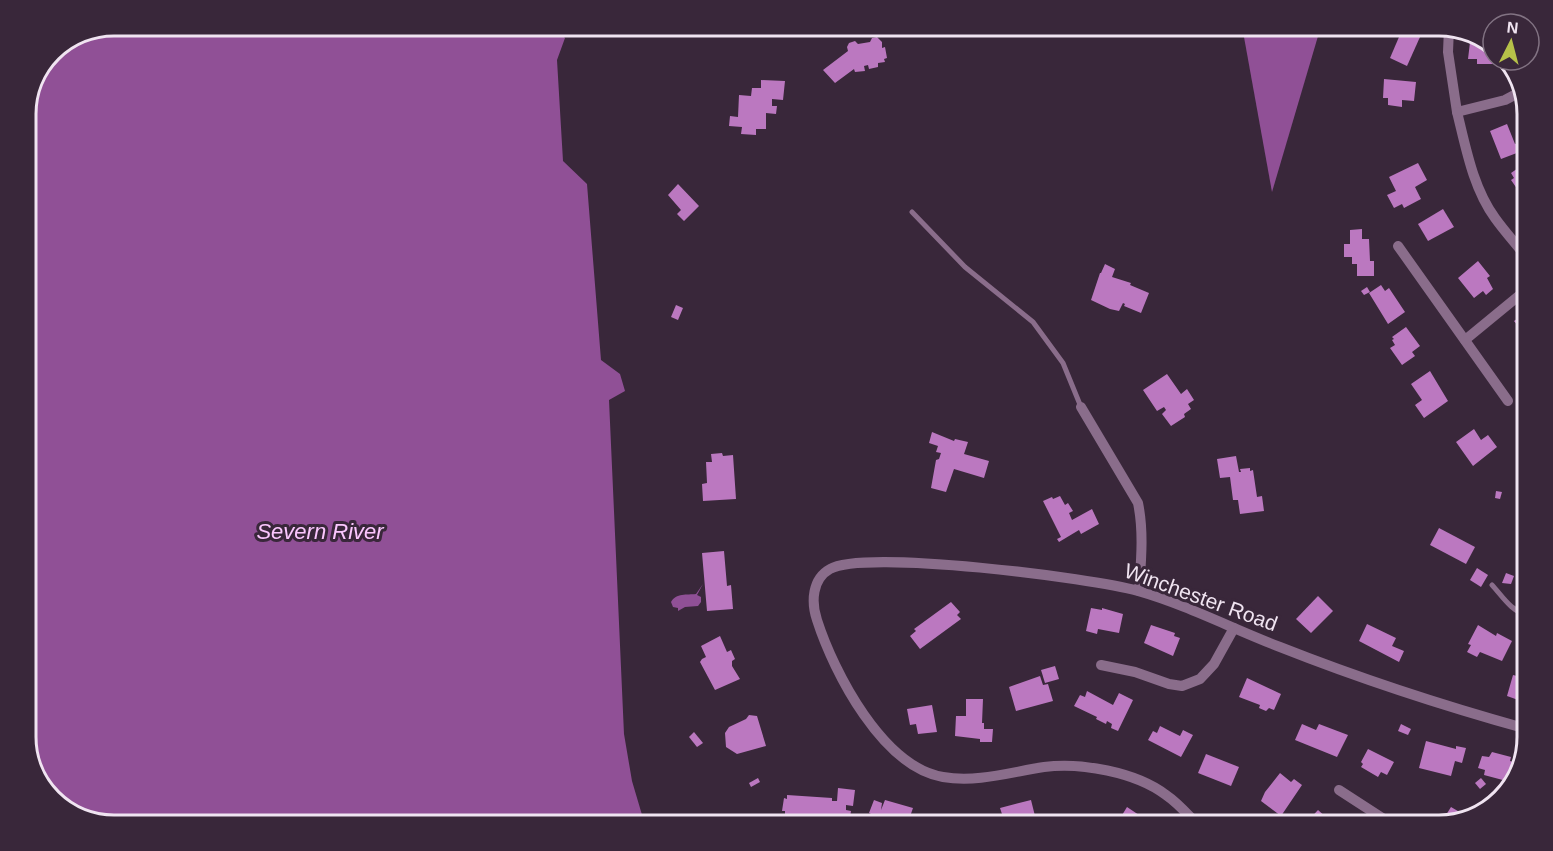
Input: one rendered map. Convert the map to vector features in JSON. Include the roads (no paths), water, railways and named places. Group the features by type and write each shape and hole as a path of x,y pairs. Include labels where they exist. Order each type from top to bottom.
{"street":[{"path":"1449,37 1448,52 1457,112 1471,167 1493,216 1517,246"},
{"path":"1457,112 1505,100 1515,95"},
{"path":"1398,246 1508,401"},
{"path":"1465,340 1517,297"},
{"path":"1081,407 1138,503 1142,520 1139,591"},
{"name":"Winchester Road","path":"1188,815 1165,793 1114,772 1057,766 962,779 924,772 909,764 881,738 862,711 837,666 816,618 814,601 819,579 826,571 836,566 861,562 882,562 951,566 1110,584 1164,600 1282,648 1423,699 1517,726"},
{"path":"1101,665 1182,686 1200,679 1214,664 1234,628"},
{"path":"1339,790 1378,815"}],"lane":[{"path":"912,212 965,267 1033,322 1063,363 1081,407"},
{"path":"1492,585 1517,612"}],"water":[{"name":"Severn River","path":"114,36 563,36 565,38 557,60 563,161 587,184 601,360 620,374 625,391 609,400 624,734 632,781 642,815 114,815 79,807 55,788 44,772 36,742 36,109 44,79 63,55 89,40"},
{"path":"1244,36 1318,36 1272,192"},
{"path":"703,584 697,595 701,597 698,606 685,607 678,611 678,608 673,607 671,602 673,599 682,595 696,594"}]}
